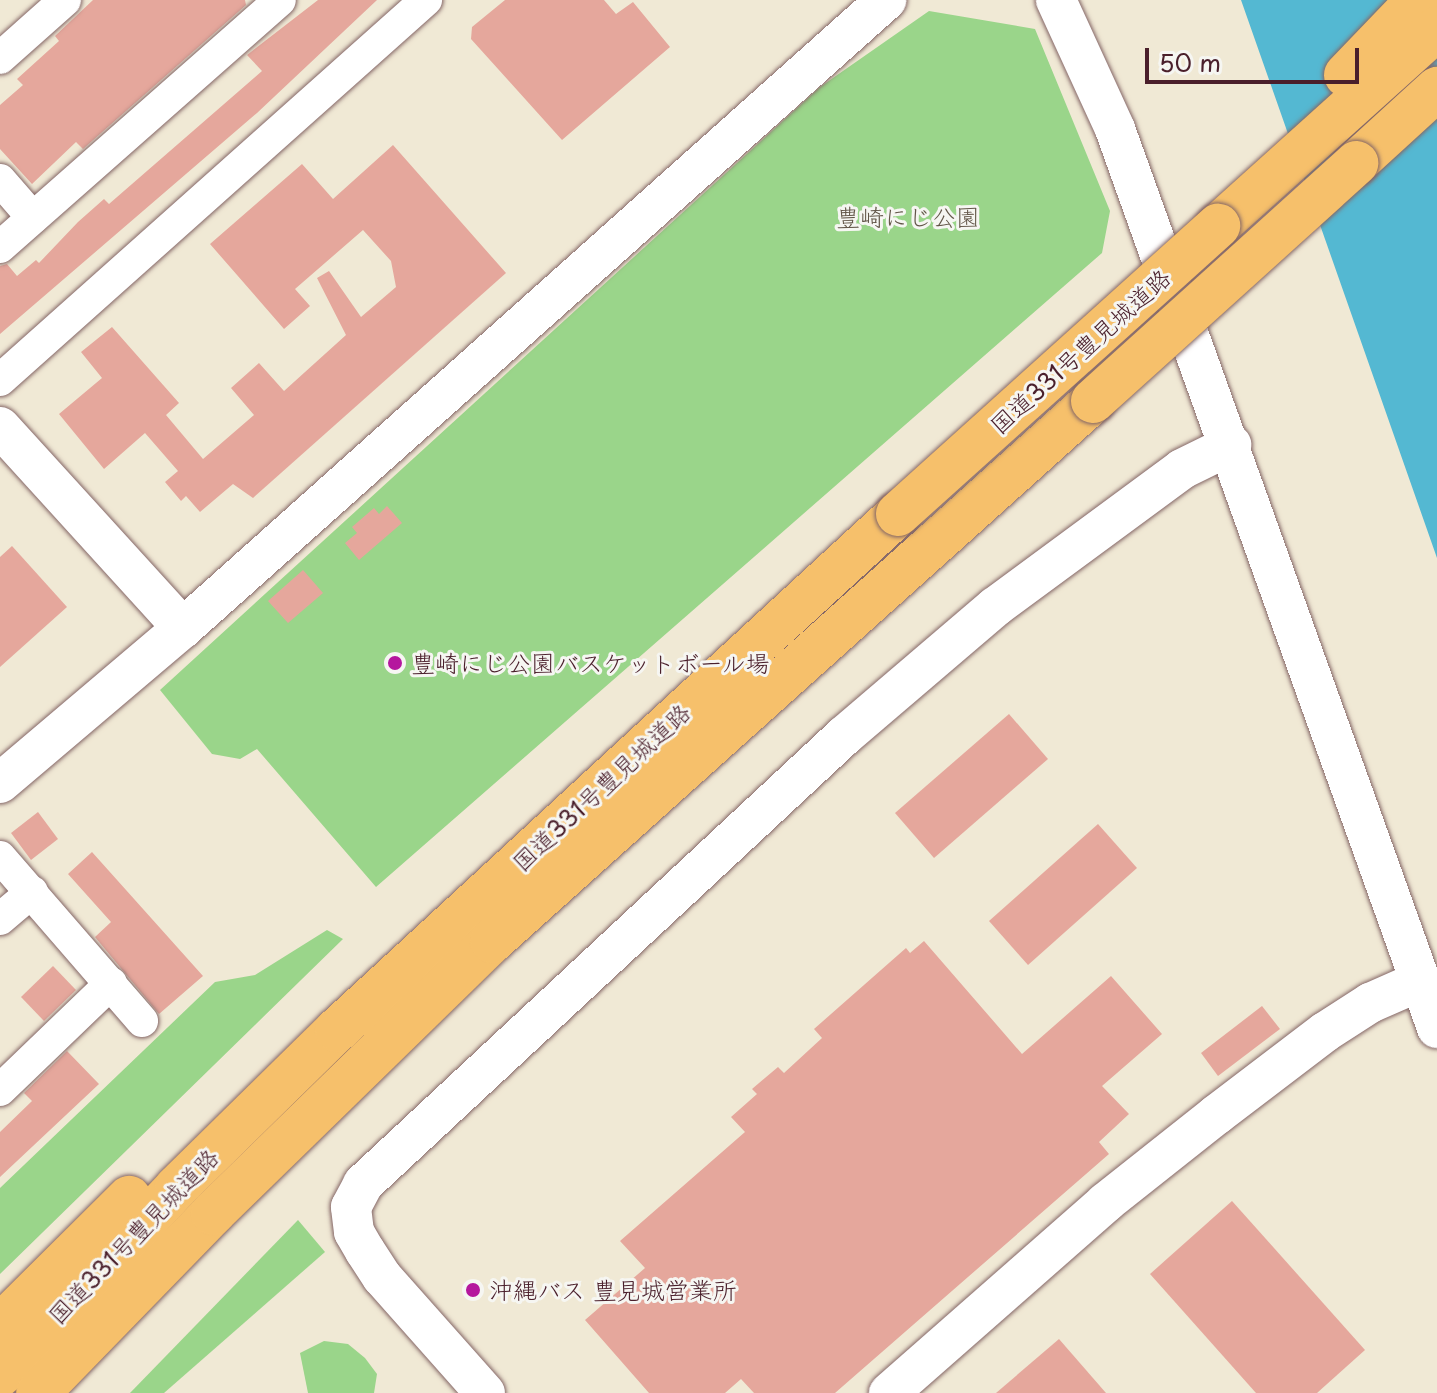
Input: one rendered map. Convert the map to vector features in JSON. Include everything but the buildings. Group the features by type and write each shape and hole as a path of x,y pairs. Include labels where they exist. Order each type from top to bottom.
{"highway":[{"path":"1276,170 1333,87 1418,0"},
{"name":"国道331号豊見城道路","path":"38,1393 351,1046 898,514 1276,170 1437,29"},
{"name":"国道331号豊見城道路","path":"0,1375 177,1187 351,1046 928,549 1437,89"},
{"path":"1356,163 1422,136 1437,122"},
{"path":"0,1326 271,1061 351,1046 332,1122 77,1393"}],"street":[{"path":"6,41 65,0"},
{"path":"0,247 280,0"},
{"path":"0,380 426,0"},
{"path":"0,783 183,628 886,0"},
{"path":"1056,0 1115,129 1231,445 1437,1028"},
{"path":"0,180 33,218"},
{"path":"0,427 183,628"},
{"path":"485,1393 382,1277 365,1251 354,1232 351,1207 363,1184 844,736 995,607 1182,469 1231,445"},
{"path":"0,857 142,1021"},
{"path":"0,919 32,892"},
{"path":"889,1393 1105,1203 1216,1115 1325,1032 1370,1003 1420,981"},
{"path":"0,1090 111,983"}],"green space":[{"name":"豊崎にじ公園","path":"929,11 1035,29 1110,211 1102,253 376,887 257,749 240,759 212,754 160,690 820,87"},
{"path":"327,930 343,939 0,1274 0,1188 215,982 255,975"},
{"path":"298,1220 325,1252 164,1393 130,1393"},
{"path":"324,1341 348,1344 365,1358 377,1374 374,1393 308,1393 300,1353"}],"water":[{"path":"1241,0 1437,0 1437,558 1358,333"}],"place":[{"name":"豊崎にじ公園バスケットボール場","path":"395,663"},
{"name":"沖縄バス 豊見城営業所","path":"473,1290"}]}
